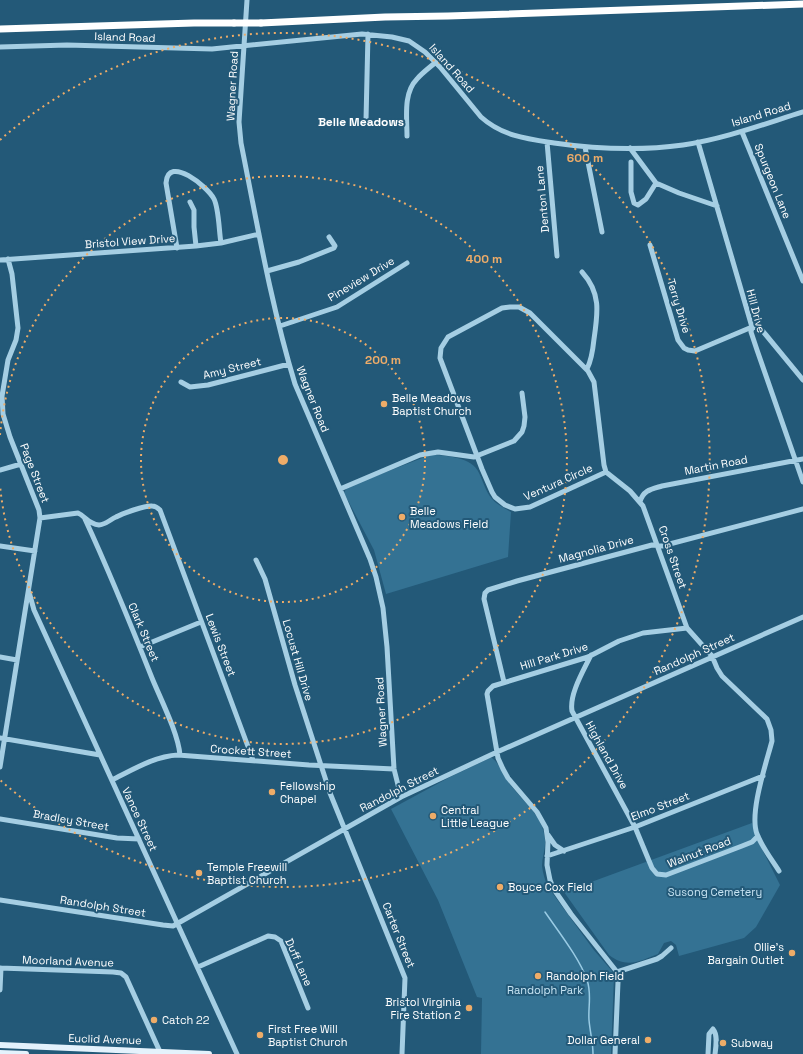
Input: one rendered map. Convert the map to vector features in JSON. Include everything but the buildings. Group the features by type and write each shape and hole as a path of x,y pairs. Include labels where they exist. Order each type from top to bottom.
{"highway":[{"path":"0,29 234,23 803,4"}],"main road":[{"name":"Euclid Avenue","path":"0,1045 209,1054"},
{"path":"0,1053 26,1054"}],"street":[{"name":"Wagner Road","path":"247,0 239,130 259,234 295,384 370,559 379,590 387,647 394,769 401,797"},
{"name":"Island Road","path":"0,47 73,45 194,49 244,46 368,34 392,37 409,41 423,50 436,62 481,117 493,127 511,135 585,147 630,148 683,145 742,132 803,112"},
{"path":"366,120 368,34"},
{"path":"407,136 409,92 417,79 436,62"},
{"name":"Spurgeon Lane","path":"742,132 803,282"},
{"name":"Denton Lane","path":"547,142 557,256"},
{"name":"Hill Drive","path":"698,142 752,327 751,332 803,482"},
{"path":"585,147 602,232"},
{"path":"630,148 656,183 678,193 717,206"},
{"path":"631,162 633,201 636,204 638,205 646,199 656,183"},
{"path":"177,248 166,183 167,177 172,172 183,173 202,184 211,194 215,202 221,243"},
{"path":"190,202 194,210 196,246"},
{"name":"Bristol View Drive","path":"0,260 177,248 221,243 259,234"},
{"path":"267,271 299,262 334,248 335,246 329,237"},
{"name":"Terry Drive","path":"650,245 678,340 684,348 698,351 752,327"},
{"name":"Page Street","path":"0,767 2,738 17,660 40,518 39,510 5,424 2,405 8,360 17,334 12,274 8,259"},
{"name":"Pineview Drive","path":"280,326 337,307 407,263"},
{"path":"582,272 594,289 598,308 591,357 587,369"},
{"name":"Ventura Circle","path":"519,307 530,313 587,369 594,382 606,472 536,505 515,508 505,505 495,497 482,469 441,362 441,348 448,337 502,308 519,307"},
{"path":"752,327 760,328 803,380"},
{"name":"Amy Street","path":"181,382 190,387 208,385 289,364"},
{"path":"340,488 426,453 446,452 471,457 514,441 522,432 525,421 522,393"},
{"name":"Martin Road","path":"640,502 645,492 655,488 803,459"},
{"path":"0,470 21,464"},
{"name":"Cross Street","path":"606,472 630,490 640,502 648,516 687,628 712,656 722,676 764,715 769,724 772,741 756,809 756,826 758,836"},
{"name":"Lewis Street","path":"40,518 74,512 81,514 84,519 93,523 103,524 125,513 150,506 160,510 253,760"},
{"name":"Magnolia Drive","path":"504,682 484,599 485,593 488,590 652,545 662,546 803,510"},
{"name":"Clark Street","path":"84,519 100,552 140,647 179,745 180,755"},
{"path":"0,546 35,552"},
{"name":"Locust Hill Drive","path":"256,560 265,580 295,685 330,793 345,830"},
{"name":"Vance Street","path":"28,591 34,610 237,1054"},
{"name":"Randolph Street","path":"0,900 163,926 173,926 401,797 497,752 803,617"},
{"path":"140,647 201,622"},
{"name":"Hill Park Drive","path":"497,752 486,694 490,688 504,682 591,655 618,641 643,633 687,628"},
{"name":"Highland Drive","path":"591,655 580,678 571,707 575,718 635,827 650,863"},
{"path":"0,657 17,660"},
{"path":"2,738 100,755"},
{"path":"497,752 498,758 508,778 537,812 543,821 548,835 555,845 564,851"},
{"name":"Crockett Street","path":"112,780 154,760 180,755 394,769"},
{"name":"Elmo Street","path":"547,856 635,827 763,776"},
{"name":"Bradley Street","path":"0,819 117,838 139,839"},
{"name":"Carter Street","path":"345,830 405,978 402,1054"},
{"path":"548,835 548,873 553,888 588,937 617,972 618,982 615,1054"},
{"path":"758,836 779,871"},
{"name":"Walnut Road","path":"650,863 657,874 666,875 752,842 758,836"},
{"name":"Duff Lane","path":"198,967 263,938 275,936 280,941 308,1008"},
{"path":"617,972 656,959 671,948"},
{"path":"0,968 0,990"},
{"name":"Moorland Avenue","path":"0,968 123,974 126,977 160,1052"},
{"path":"708,1054 710,1034 713,1029 716,1031 715,1054"}],"green space":[{"path":"430,455 458,458 471,463 479,473 487,492 492,499 511,512 508,557 386,594 374,550 344,493 346,489 355,484"},
{"name":"Randolph Park","path":"490,758 497,763 514,790 536,815 540,823 545,839 542,866 548,887 593,949 612,971 614,976 611,1054 481,1054 482,998 477,997 438,900 391,809 450,777"},
{"name":"Susong Cemetery","path":"752,823 759,843 780,885 756,927 744,938 679,956 676,945 671,941 664,943 658,954 639,961 628,963 622,962 609,955 564,892"}],"waterway":[{"path":"545,912 574,954 587,980 590,995 589,1020 593,1054"}],"place":[{"name":"Belle Meadows Baptist Church","path":"384,404"},
{"name":"Belle Meadows Field","path":"402,517"},
{"name":"Fellowship Chapel","path":"272,792"},
{"name":"Central Little League","path":"433,816"},
{"name":"Temple Freewill Baptist Church","path":"199,873"},
{"name":"Boyce Cox Field","path":"500,887"},
{"name":"Ollie's Bargain Outlet","path":"792,953"},
{"name":"Randolph Field","path":"538,976"},
{"name":"Bristol Virginia Fire Station 2","path":"469,1008"},
{"name":"Catch 22","path":"154,1020"},
{"name":"First Free Will Baptist Church","path":"260,1035"},
{"name":"Dollar General","path":"648,1040"},
{"name":"Subway","path":"723,1043"}],"district":[{"name":"Belle Meadows","path":"361,122"}]}
